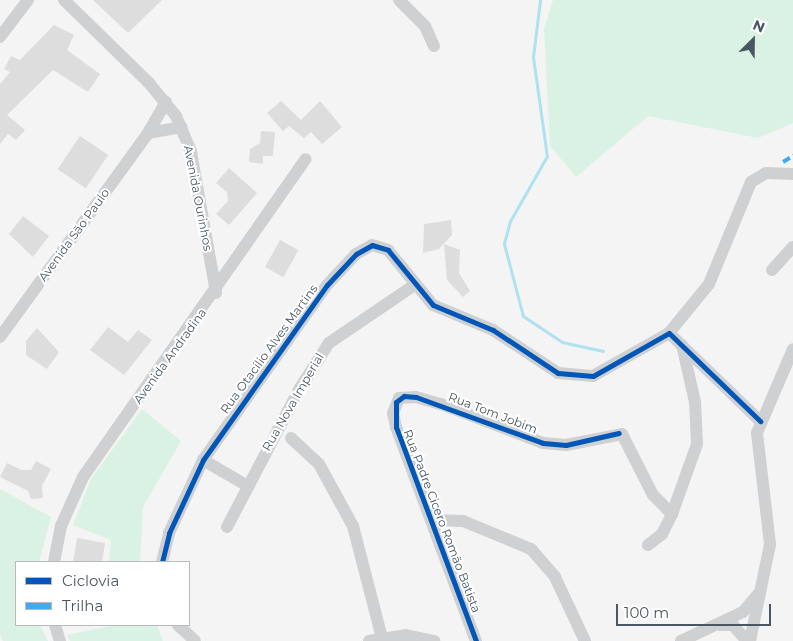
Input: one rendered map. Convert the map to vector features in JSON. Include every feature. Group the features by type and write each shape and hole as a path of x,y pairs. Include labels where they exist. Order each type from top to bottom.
{"street":[{"path":"0,37 28,0"},
{"name":"Avenida Ourinhos","path":"64,0 166,102 181,127 191,152 216,293"},
{"path":"399,0 425,26 434,46"},
{"name":"Avenida São Paulo","path":"0,337 148,133 166,102"},
{"path":"148,133 181,127"},
{"name":"Avenida Andradina","path":"54,561 61,526 84,477 216,293 306,159"},
{"name":"Rua Otacílio Alves Martins","path":"162,561 169,533 203,460 280,347 356,254 372,245 388,250 413,286 433,305 493,330 542,364 570,377 606,371 669,332 709,284 751,182 766,173 793,174"},
{"path":"772,270 793,246"},
{"name":"Rua Nova Imperial","path":"226,527 246,485 329,343 413,286"},
{"path":"669,332 760,420"},
{"path":"648,545 662,534 694,460 695,402 682,345"},
{"path":"749,641 770,544 757,454 760,420 793,351"},
{"name":"Rua Tom Jobim","path":"394,407 399,398 416,397 543,443 583,443 619,433 630,442 653,495 672,514"},
{"name":"Rua Padre Cicero Romão Batista","path":"394,407 396,427 476,641"},
{"path":"291,438 319,464 353,526 382,638"},
{"path":"203,460 246,485"},
{"path":"432,520 464,521 531,548 555,577 585,641"},
{"path":"681,641 743,612 762,587"},
{"path":"712,627 733,625 749,641"},
{"path":"55,626 60,641"},
{"path":"179,626 195,641"},
{"path":"370,641 406,636 434,641"}],"green space":[{"path":"553,0 793,0 793,123 758,138 648,116 576,177 550,146 544,29"},
{"path":"142,409 181,441 143,507 140,561 109,561 111,540 73,525 91,479"},
{"path":"0,489 51,517 39,561 15,561 15,626 40,626 48,641 3,641 0,635"},
{"path":"111,626 157,626 163,641 70,641 67,635"}],"building":[{"path":"93,0 162,0 128,33"},
{"path":"54,25 74,35 67,50 100,74 88,92 53,70 7,115 25,130 16,140 8,134 0,144 0,84 10,72 4,69 11,56 20,60"},
{"path":"281,101 301,120 320,101 342,127 322,144 311,132 304,138 289,126 283,131 267,113"},
{"path":"261,131 275,132 273,156 263,156 263,164 249,162 250,149 260,143"},
{"path":"80,136 108,155 86,188 58,169"},
{"path":"229,168 257,193 229,225 216,214 228,201 227,192 216,183"},
{"path":"23,216 49,236 33,257 9,234"},
{"path":"451,220 452,235 439,249 423,253 424,224"},
{"path":"280,240 298,250 283,277 265,267"},
{"path":"444,244 460,250 459,273 470,291 463,297 447,280"},
{"path":"108,327 128,342 138,330 152,340 124,375 90,350"},
{"path":"37,328 59,352 47,369 26,355 26,341"},
{"path":"36,461 51,469 42,486 43,498 31,499 28,491 0,477 7,463 22,470 31,470"},
{"path":"77,538 105,543 102,561 73,561"}],"waterway":[{"path":"540,0 533,57 547,156 510,221 504,244 523,316 562,342 603,351"}],"marked path":[{"path":"783,162 793,156"}],"cycle path":[{"path":"162,561 169,533 203,460 327,285 356,254 372,245 388,250 433,305 493,330 558,373 593,376 669,333 760,421"},
{"path":"476,641 396,427 396,402 404,396 416,397 543,443 566,445 619,433"}]}
